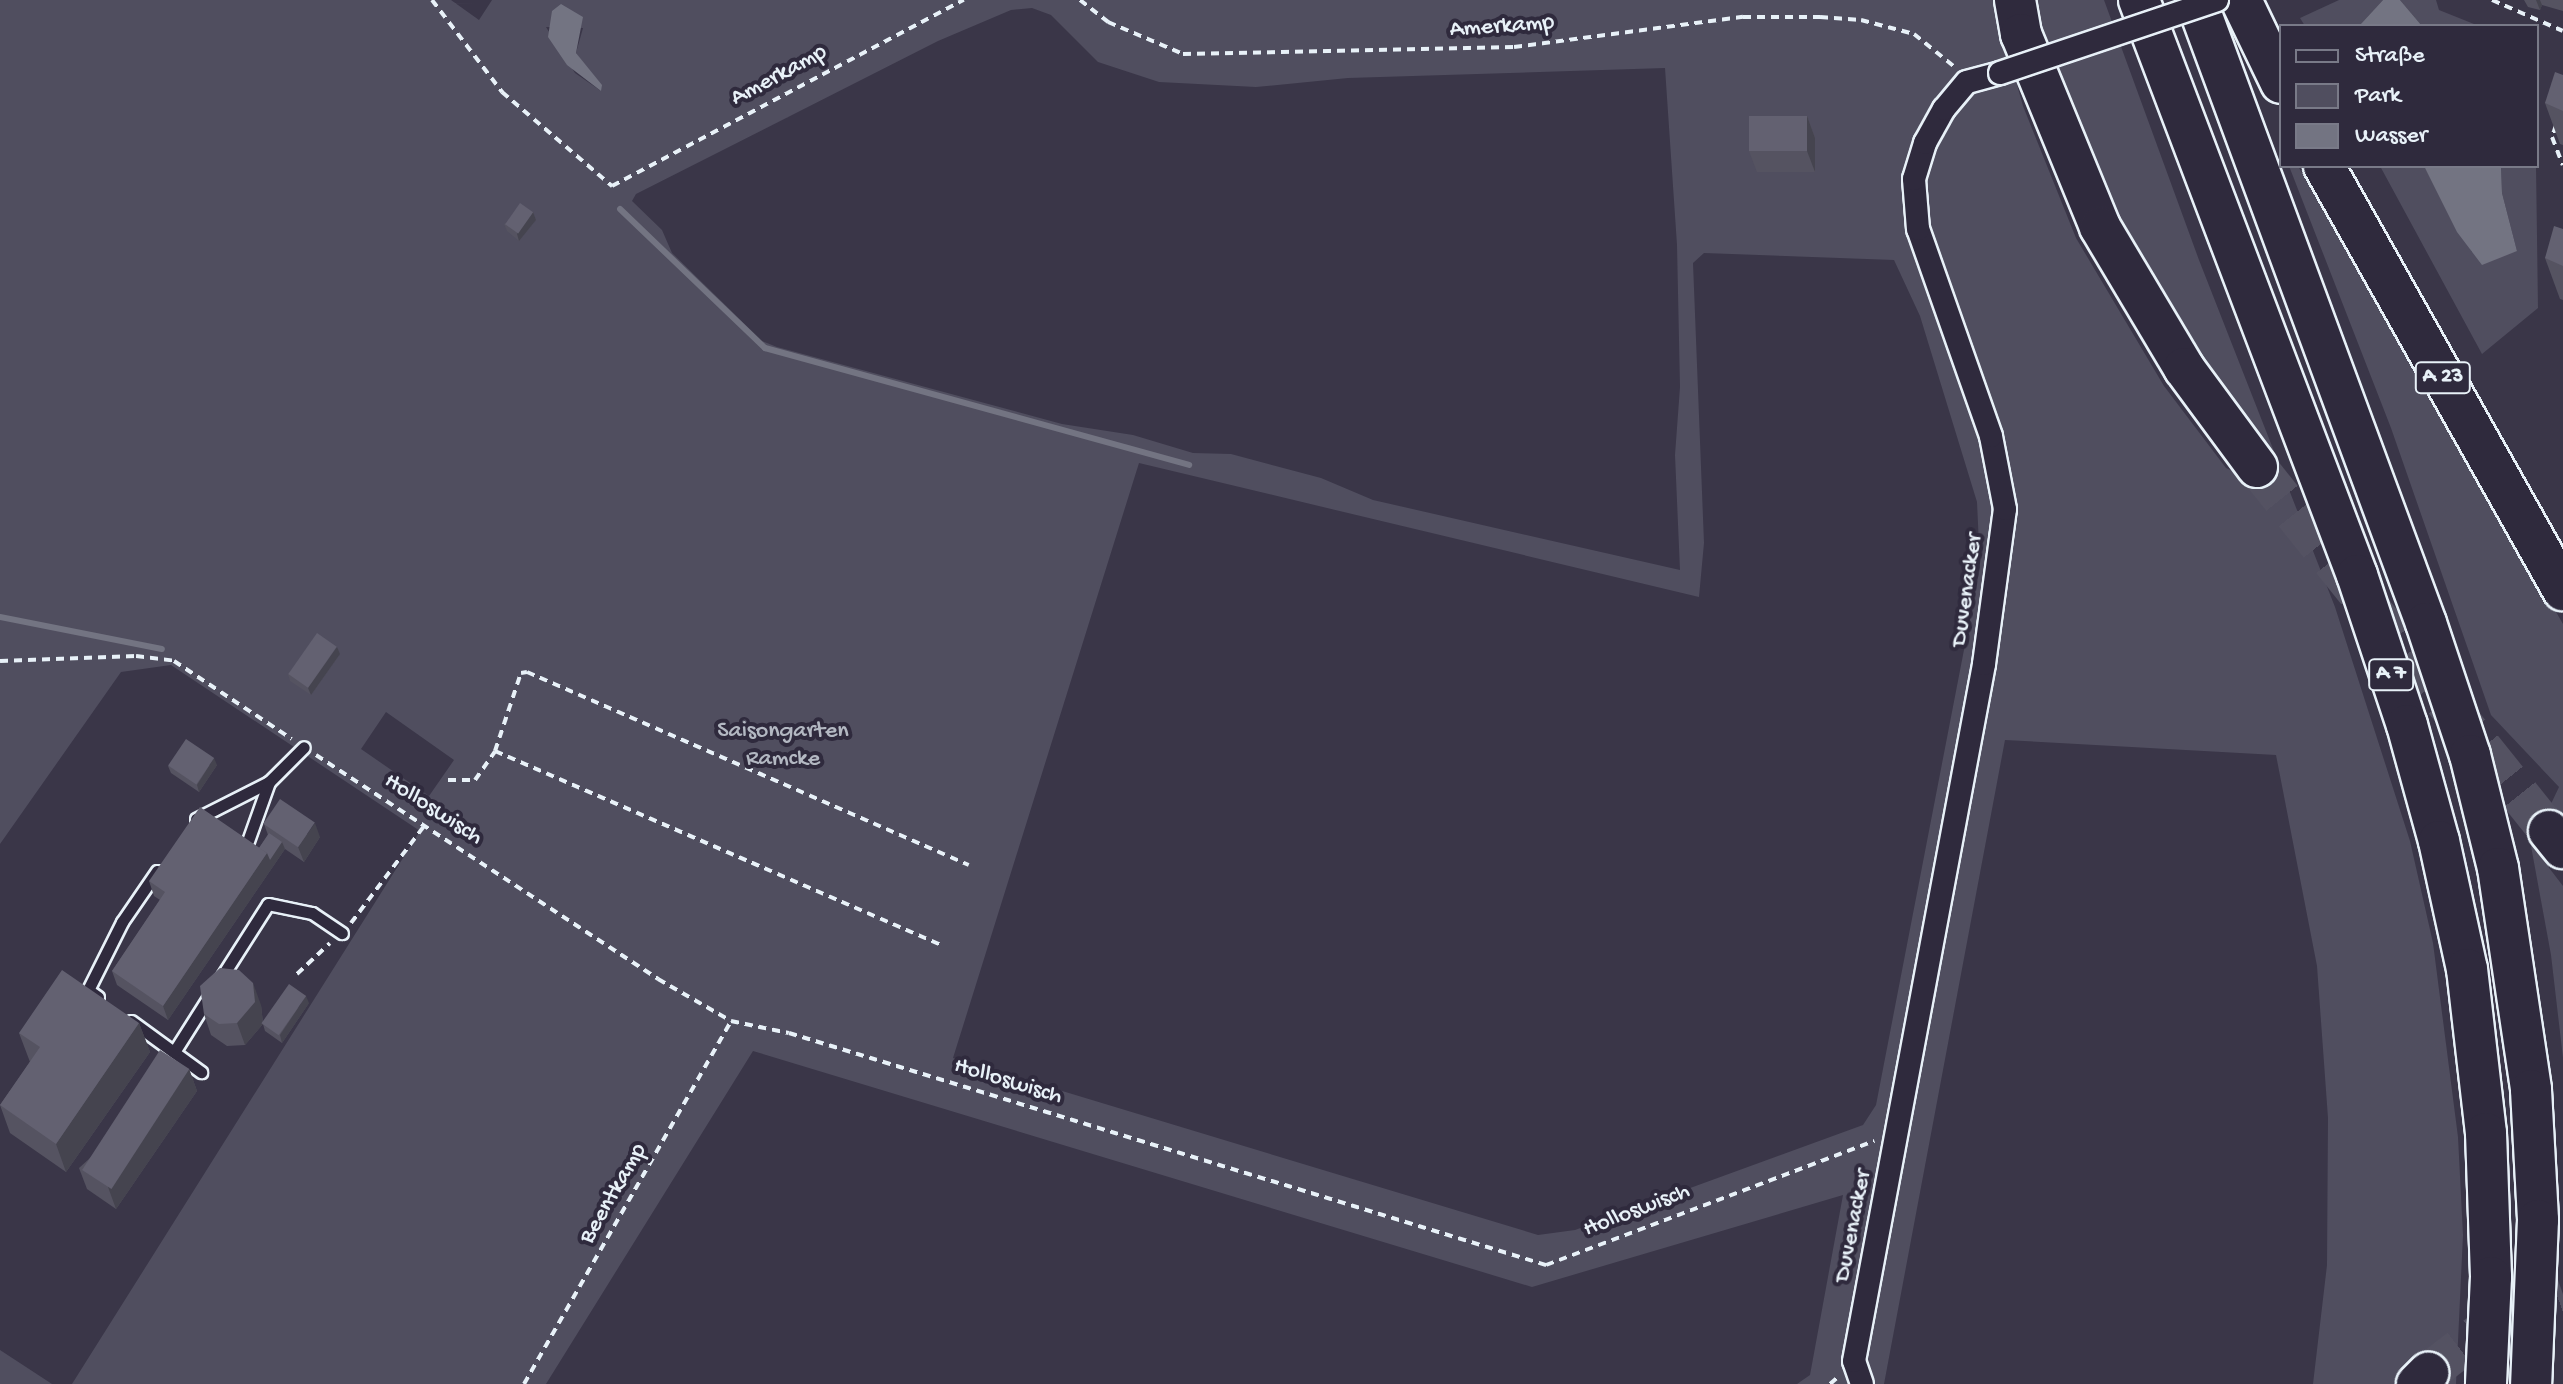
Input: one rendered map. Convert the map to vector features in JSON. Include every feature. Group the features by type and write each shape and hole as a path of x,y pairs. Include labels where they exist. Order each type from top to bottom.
{"highway":[{"path":"2015,0 2021,34 2100,227 2184,368 2257,467"},
{"name":"A 7","path":"2139,0 2357,575 2436,828 2467,969 2486,1133 2491,1277 2486,1384"},
{"name":"A 7","path":"2196,0 2426,623 2470,755 2495,854 2531,1090 2538,1220 2531,1384"},
{"path":"2241,0 2279,79"},
{"name":"A 23","path":"2325,168 2563,590"}],"street":[{"path":"1967,82 2217,0"},
{"name":"Duvenacker","path":"1862,1384 1854,1361 1999,581 2005,509 1991,436 1918,229 1914,179 1925,143 1967,82"}],"lane":[{"path":"183,834 192,821 269,782 304,747"},
{"path":"248,841 269,782"},
{"path":"112,1008 88,990 122,922 165,859"},
{"path":"174,1052 268,904 312,913 342,933"},
{"path":"124,1016 201,1072"}],"path":[{"name":"Amerkamp","path":"432,0 502,92 612,186 964,0"},
{"name":"Amerkamp","path":"1080,0 1108,22 1183,54 1514,47 1743,17 1861,20 1914,34 1950,60 1967,82"},
{"path":"2492,0 2563,31"},
{"path":"2559,112 2552,137 2563,165"},
{"name":"Holloswisch","path":"0,661 136,656 174,661 658,979 731,1021 789,1033 1546,1265 1899,1131"},
{"path":"448,780 475,780 495,751 521,673 527,672 969,865"},
{"path":"495,751 943,946"},
{"path":"297,974 342,933 424,826"},
{"name":"Beentkamp","path":"524,1384 731,1021"}],"green space":[{"name":"Saisongarten Ramcke","path":"0,0 451,0 479,20 492,0 1993,0 2023,106 2076,238 2164,386 2226,468 2237,473 2196,359 2113,222 2036,21 2034,0 2104,0 2199,260 2335,607 2410,841 2433,943 2458,1137 2463,1235 2456,1384 2438,1384 2406,1369 2395,1384 2313,1384 2327,1265 2328,1118 2317,966 2276,755 2005,740 1884,1384 1797,1384 1810,1375 1843,1195 1532,1287 753,1051 546,1384 72,1384 420,831 171,665 121,672 0,844","holes":["1032,8 1051,15 1098,62 1159,82 1256,87 1348,78 1665,68 1677,245 1680,387 1675,455 1680,570 1373,500 1321,478 1231,454 1193,453 1133,435 1062,424 777,347 762,341 672,253 662,230 632,201 636,194 938,41 1011,10","546,27 583,28 576,53 601,91 575,73","1704,253 1894,260 1920,316 1977,502 1980,567 1876,1105 1863,1125 1575,1230 1538,1235 953,1058 1139,463 1699,597 1704,543 1693,263","386,712 454,760 429,796 361,749"]},
{"path":"2339,0 2383,0 2361,24 2304,24 2300,18"},
{"path":"2400,0 2436,0 2439,10 2474,24 2420,24"},
{"path":"2290,168 2299,168 2563,624 2563,826 2541,848 2543,860 2563,886 2563,1058 2551,955 2531,846 2559,787 2491,715 2391,428"},
{"path":"2381,168 2425,168 2472,252 2517,251 2502,193 2501,168 2536,168 2538,308 2482,354"},
{"path":"0,1350 52,1384 0,1384"}],"water":[{"path":"2383,0 2400,0 2420,24 2361,24"},
{"path":"561,4 583,17 576,53 602,85 601,91 567,65 548,37 552,11"},
{"path":"2425,168 2501,168 2502,193 2517,251 2482,265 2457,232"}],"building":[{"path":"2555,72 2563,75 2563,111 2545,103"},
{"path":"1749,116 1807,116 1807,151 1749,151"},
{"path":"520,203 533,212 518,233 505,224"},
{"path":"2554,226 2563,229 2563,266 2545,258"},
{"path":"317,633 337,647 308,688 288,674"},
{"path":"186,739 214,758 196,785 168,766"},
{"path":"280,799 315,822 298,847 263,824"},
{"path":"200,807 267,853 163,1006 112,971 165,892 149,881"},
{"path":"269,833 282,842 270,860 267,853 259,848"},
{"path":"220,968 239,970 253,983 255,1002 237,1023 219,1024 204,1014 200,986"},
{"path":"62,970 139,1023 56,1144 0,1105 40,1047 19,1033"},
{"path":"289,984 306,996 279,1035 261,1023"},
{"path":"160,1050 189,1069 111,1189 82,1170"}],"waterway":[{"path":"620,209 765,348 1189,465"},
{"path":"0,617 162,649"}],"tunnel":[{"path":"2257,467 2549,831"},
{"path":"2428,1373 2501,1317 2563,1295"}]}
